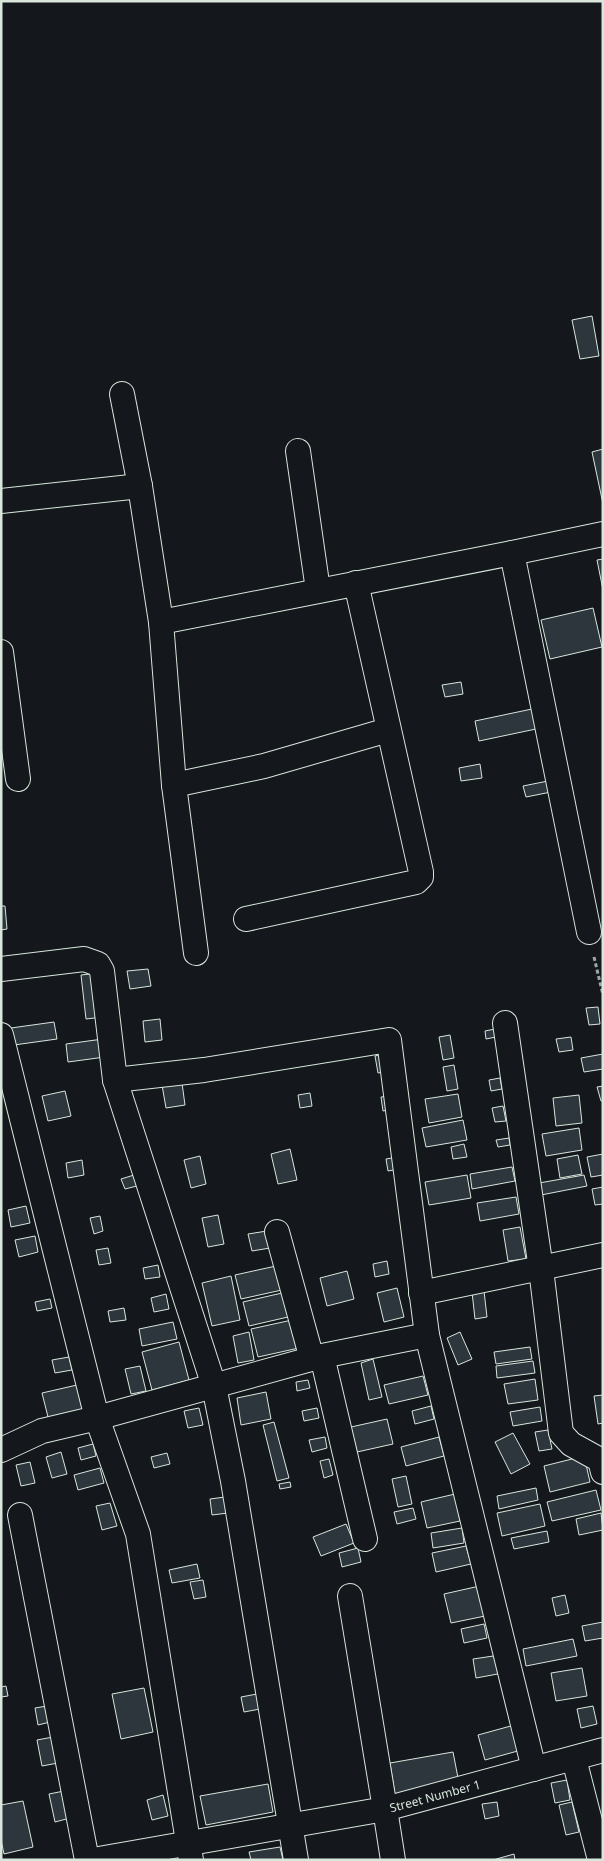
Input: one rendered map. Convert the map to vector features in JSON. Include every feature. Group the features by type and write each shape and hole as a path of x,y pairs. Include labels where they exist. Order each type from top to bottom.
{"street":[{"path":"122,394 140,486 161,622 174,785 196,953"},
{"path":"298,451 318,590"},
{"path":"1,500 140,486"},
{"path":"161,622 318,590 512,554 603,534"},
{"path":"512,554 589,932"},
{"path":"246,919 416,882 421,877 356,583"},
{"path":"1,652 18,779"},
{"path":"174,785 264,766 388,730"},
{"path":"1,969 84,959 98,964 102,971 115,1080 214,1386 233,1481 296,1860"},
{"path":"505,1023 541,1269 560,1433 570,1444 602,1463"},
{"path":"1,1035 97,1418 138,1534 190,1852"},
{"path":"115,1080 204,1070 389,1040 427,1335 534,1769"},
{"path":"277,1232 317,1358 365,1539"},
{"path":"421,1292 603,1255"},
{"path":"1,1450 42,1431 97,1418 317,1358 427,1335"},
{"path":"20,1515 87,1860"},
{"path":"93,1860 190,1852 290,1826 384,1809 350,1596"},
{"name":"Street Number 1","path":"393,1860 384,1809 603,1750"},
{"path":"574,1758 600,1860"}],"path":[{"path":"589,932 603,995"}],"building":[{"path":"592,316 599,356 580,359 572,320"},
{"path":"603,449 603,504 592,452"},
{"path":"603,559 603,590 597,560"},
{"path":"593,608 602,647 550,659 541,620"},
{"path":"461,682 463,694 445,697 442,685"},
{"path":"532,709 536,729 479,741 475,721"},
{"path":"480,764 482,778 461,781 459,768"},
{"path":"548,781 551,792 526,797 523,786"},
{"path":"1,906 5,906 7,929 1,930"},
{"path":"148,969 151,986 130,989 127,971"},
{"path":"98,973 103,1017 86,1019 81,975"},
{"path":"598,1007 600,1024 589,1025 586,1008"},
{"path":"160,1019 162,1040 145,1042 143,1021"},
{"path":"54,1022 57,1039 14,1045 11,1028"},
{"path":"495,1029 496,1037 486,1039 485,1031"},
{"path":"450,1035 454,1058 443,1060 439,1037"},
{"path":"571,1037 573,1050 559,1052 556,1039"},
{"path":"103,1039 105,1057 68,1062 66,1044"},
{"path":"386,1053 389,1071 378,1073 375,1056"},
{"path":"603,1054 603,1069 584,1072 581,1058"},
{"path":"454,1065 458,1089 447,1091 443,1067"},
{"path":"500,1078 502,1089 491,1091 489,1080"},
{"path":"182,1083 185,1105 166,1108 162,1085"},
{"path":"603,1086 603,1101 601,1101 597,1087"},
{"path":"65,1091 71,1116 48,1121 42,1096"},
{"path":"310,1093 312,1106 300,1108 298,1095"},
{"path":"458,1094 462,1117 429,1123 425,1099"},
{"path":"579,1095 582,1123 556,1126 553,1098"},
{"path":"390,1096 392,1109 383,1111 381,1097"},
{"path":"503,1106 506,1121 495,1122 492,1108"},
{"path":"463,1120 467,1140 426,1147 422,1128"},
{"path":"579,1128 582,1150 546,1156 542,1134"},
{"path":"509,1138 510,1145 498,1147 496,1140"},
{"path":"464,1144 467,1157 453,1159 451,1147"},
{"path":"290,1149 297,1180 278,1184 271,1154"},
{"path":"603,1154 603,1175 591,1177 587,1157"},
{"path":"578,1155 582,1174 560,1178 557,1159"},
{"path":"200,1156 206,1184 191,1188 184,1160"},
{"path":"397,1157 399,1169 388,1171 386,1159"},
{"path":"82,1160 84,1175 68,1178 66,1163"},
{"path":"512,1167 515,1181 472,1189 470,1174"},
{"path":"134,1175 137,1186 125,1189 121,1179"},
{"path":"467,1175 471,1198 429,1205 425,1182"},
{"path":"584,1175 587,1186 541,1195 539,1183"},
{"path":"603,1187 603,1204 595,1205 592,1189"},
{"path":"516,1197 519,1214 480,1221 477,1203"},
{"path":"26,1206 30,1223 11,1227 8,1210"},
{"path":"218,1215 224,1244 208,1247 202,1218"},
{"path":"100,1216 103,1231 94,1234 90,1218"},
{"path":"520,1227 526,1259 508,1261 503,1230"},
{"path":"267,1231 270,1248 252,1251 248,1234"},
{"path":"35,1236 38,1252 19,1257 15,1240"},
{"path":"108,1248 111,1263 99,1265 96,1250"},
{"path":"387,1261 389,1274 375,1277 373,1264"},
{"path":"158,1265 160,1277 145,1279 143,1268"},
{"path":"276,1266 282,1290 241,1299 235,1275"},
{"path":"347,1271 354,1299 327,1306 320,1278"},
{"path":"231,1276 240,1320 212,1326 202,1283"},
{"path":"397,1288 404,1317 384,1322 377,1293"},
{"path":"484,1291 487,1317 475,1319 472,1292"},
{"path":"282,1293 288,1317 249,1326 243,1302"},
{"path":"166,1294 169,1309 154,1312 151,1298"},
{"path":"50,1299 52,1308 37,1311 35,1302"},
{"path":"124,1308 126,1320 110,1322 108,1311"},
{"path":"292,1320 299,1348 258,1357 251,1329"},
{"path":"173,1322 177,1339 142,1346 139,1329"},
{"path":"249,1332 254,1360 238,1363 233,1336"},
{"path":"460,1332 472,1359 458,1365 447,1338"},
{"path":"179,1342 189,1380 152,1390 142,1352"},
{"path":"530,1347 532,1359 496,1364 494,1352"},
{"path":"69,1357 72,1370 55,1373 52,1360"},
{"path":"373,1359 382,1397 369,1400 361,1363"},
{"path":"533,1361 535,1373 497,1378 496,1366"},
{"path":"140,1366 146,1391 131,1394 125,1369"},
{"path":"423,1376 428,1395 389,1404 384,1385"},
{"path":"535,1379 538,1400 508,1404 504,1384"},
{"path":"308,1380 310,1388 297,1391 296,1382"},
{"path":"77,1385 83,1413 49,1421 42,1393"},
{"path":"266,1392 271,1419 241,1425 237,1398"},
{"path":"603,1395 603,1423 598,1424 594,1396"},
{"path":"431,1406 434,1419 415,1424 412,1411"},
{"path":"540,1407 542,1421 513,1426 510,1412"},
{"path":"199,1408 203,1425 188,1428 184,1411"},
{"path":"317,1408 319,1418 304,1421 302,1411"},
{"path":"387,1419 393,1444 357,1452 351,1427"},
{"path":"274,1422 289,1478 277,1481 263,1425"},
{"path":"548,1430 552,1449 539,1451 535,1432"},
{"path":"513,1433 530,1464 511,1474 495,1442"},
{"path":"325,1437 327,1448 312,1452 309,1440"},
{"path":"439,1437 444,1456 406,1466 401,1447"},
{"path":"93,1444 96,1456 81,1460 78,1448"},
{"path":"61,1452 67,1474 52,1478 46,1457"},
{"path":"167,1453 170,1464 154,1468 151,1457"},
{"path":"584,1456 590,1482 550,1492 544,1466"},
{"path":"329,1459 333,1475 324,1478 320,1461"},
{"path":"30,1462 35,1483 21,1486 16,1465"},
{"path":"100,1468 104,1483 78,1490 74,1475"},
{"path":"406,1476 412,1504 398,1507 392,1479"},
{"path":"290,1482 291,1487 280,1489 279,1484"},
{"path":"536,1488 538,1500 499,1509 497,1496"},
{"path":"596,1490 601,1510 552,1521 547,1502"},
{"path":"455,1494 460,1521 427,1528 421,1502"},
{"path":"225,1497 228,1513 212,1515 210,1499"},
{"path":"110,1503 117,1526 102,1530 96,1506"},
{"path":"540,1504 545,1526 502,1536 497,1513"},
{"path":"413,1508 416,1519 397,1524 394,1512"},
{"path":"601,1513 603,1530 579,1535 576,1519"},
{"path":"346,1524 354,1543 321,1556 313,1537"},
{"path":"462,1528 464,1543 433,1548 431,1533"},
{"path":"547,1531 549,1542 514,1549 511,1538"},
{"path":"466,1546 471,1564 436,1572 432,1553"},
{"path":"358,1548 361,1562 342,1567 339,1553"},
{"path":"197,1564 200,1578 172,1583 169,1570"},
{"path":"203,1580 206,1597 194,1599 190,1582"},
{"path":"484,1585 490,1615 451,1623 444,1594"},
{"path":"565,1595 569,1613 556,1616 552,1598"},
{"path":"603,1622 603,1638 585,1641 582,1626"},
{"path":"484,1624 487,1638 464,1643 461,1629"},
{"path":"573,1639 577,1656 526,1666 523,1649"},
{"path":"500,1655 503,1673 476,1678 473,1659"},
{"path":"582,1668 587,1696 556,1701 551,1673"},
{"path":"6,1686 8,1696 1,1697 1,1687"},
{"path":"144,1688 153,1732 121,1739 112,1694"},
{"path":"257,1694 260,1709 244,1712 241,1697"},
{"path":"47,1706 50,1722 38,1725 35,1708"},
{"path":"593,1706 597,1724 581,1728 577,1709"},
{"path":"518,1724 525,1749 485,1760 478,1735"},
{"path":"53,1737 58,1763 42,1766 37,1740"},
{"path":"453,1752 459,1783 395,1795 390,1763"},
{"path":"567,1780 570,1800 555,1803 551,1783"},
{"path":"268,1784 273,1812 206,1825 200,1796"},
{"path":"64,1791 70,1818 55,1822 49,1794"},
{"path":"163,1795 168,1816 152,1820 147,1800"},
{"path":"23,1801 33,1847 4,1854 1,1840 1,1805"},
{"path":"497,1802 499,1816 485,1819 482,1804"},
{"path":"572,1802 579,1832 566,1835 559,1805"},
{"path":"280,1847 283,1860 251,1860 249,1852"},
{"path":"514,1854 515,1860 493,1860"}]}
